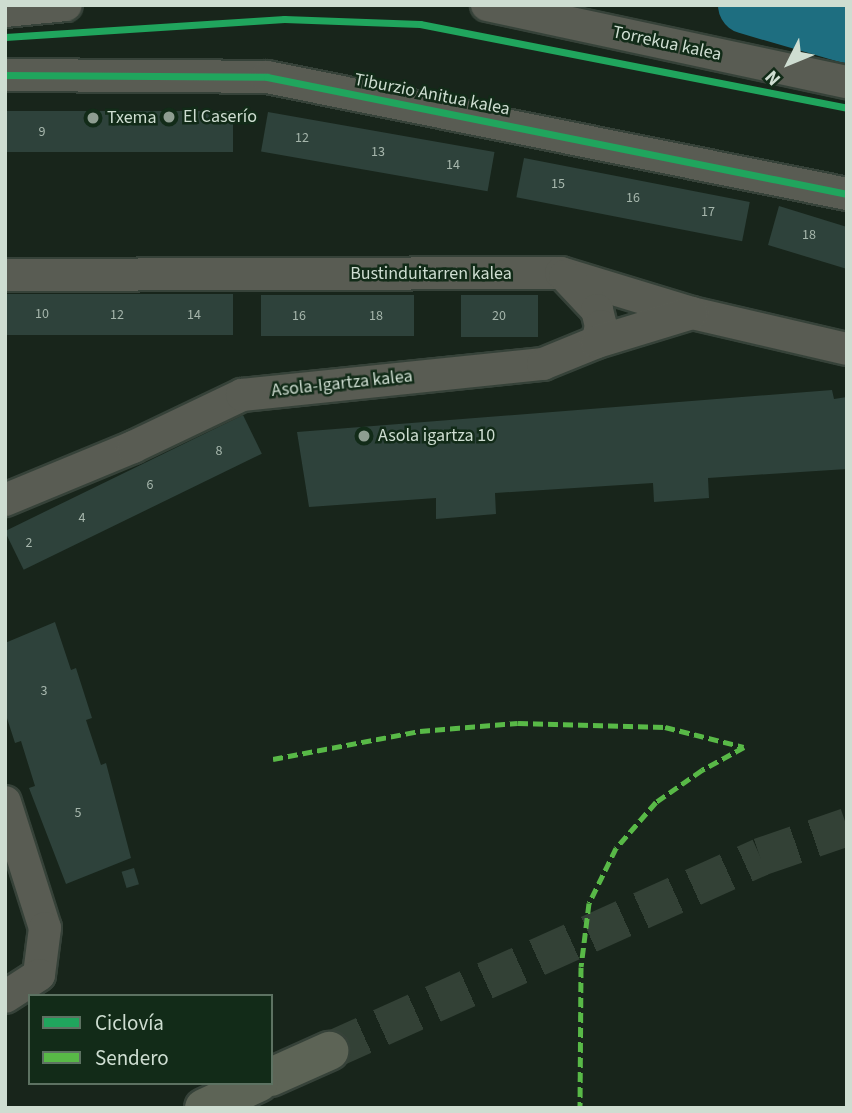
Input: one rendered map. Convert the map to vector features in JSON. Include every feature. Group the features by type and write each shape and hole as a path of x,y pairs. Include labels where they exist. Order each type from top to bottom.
{"highway":[{"path":"273,1076 330,1051"},
{"path":"204,1108 254,1085"}],"street":[{"path":"5,11 66,5"},
{"name":"Torrekua kalea","path":"487,5 847,82"},
{"name":"Tiburzio Anitua kalea","path":"5,75 268,77 847,194"},
{"path":"561,273 597,310 601,326 597,342"},
{"name":"Bustinduitarren kalea","path":"5,275 561,273 692,313 847,349"},
{"name":"Asola-Igartza kalea","path":"5,500 133,447 242,395 543,364 597,342 692,313"},
{"path":"5,802 45,928 39,975 5,998"}],"building":[{"path":"5,111 233,111 233,152 5,152"},
{"path":"268,112 495,152 488,191 261,151"},
{"path":"524,158 750,202 742,241 516,197"},
{"path":"779,206 847,227 847,269 768,245"},
{"path":"5,294 233,294 233,335 5,335"},
{"path":"261,295 414,295 414,336 261,336"},
{"path":"461,295 538,295 538,337 461,337"},
{"path":"832,390 834,399 847,397 847,469 708,478 709,498 654,502 653,483 495,493 496,514 436,519 436,498 309,507 297,432"},
{"path":"243,415 262,454 24,570 5,531"},
{"path":"55,622 71,670 76,668 92,718 86,720 101,765 106,763 131,858 66,884 29,788 35,786 21,741 15,743 5,712 5,643"},
{"path":"134,868 139,884 127,888 122,872"}],"waterway":[{"path":"747,5 847,34"}],"tunnel":[{"path":"329,1051 760,857 847,827"}],"marked path":[{"path":"273,759 420,731 518,723 665,727 744,747 702,770 656,802 616,848 589,903 581,967 580,1108"}],"cycle path":[{"path":"5,37 284,19 420,24 847,108"},
{"path":"5,75 267,77 847,194"}],"place":[{"name":"El Caserío","path":"169,117"},
{"name":"Txema","path":"93,118"},
{"name":"Asola igartza 10","path":"364,436"}]}
